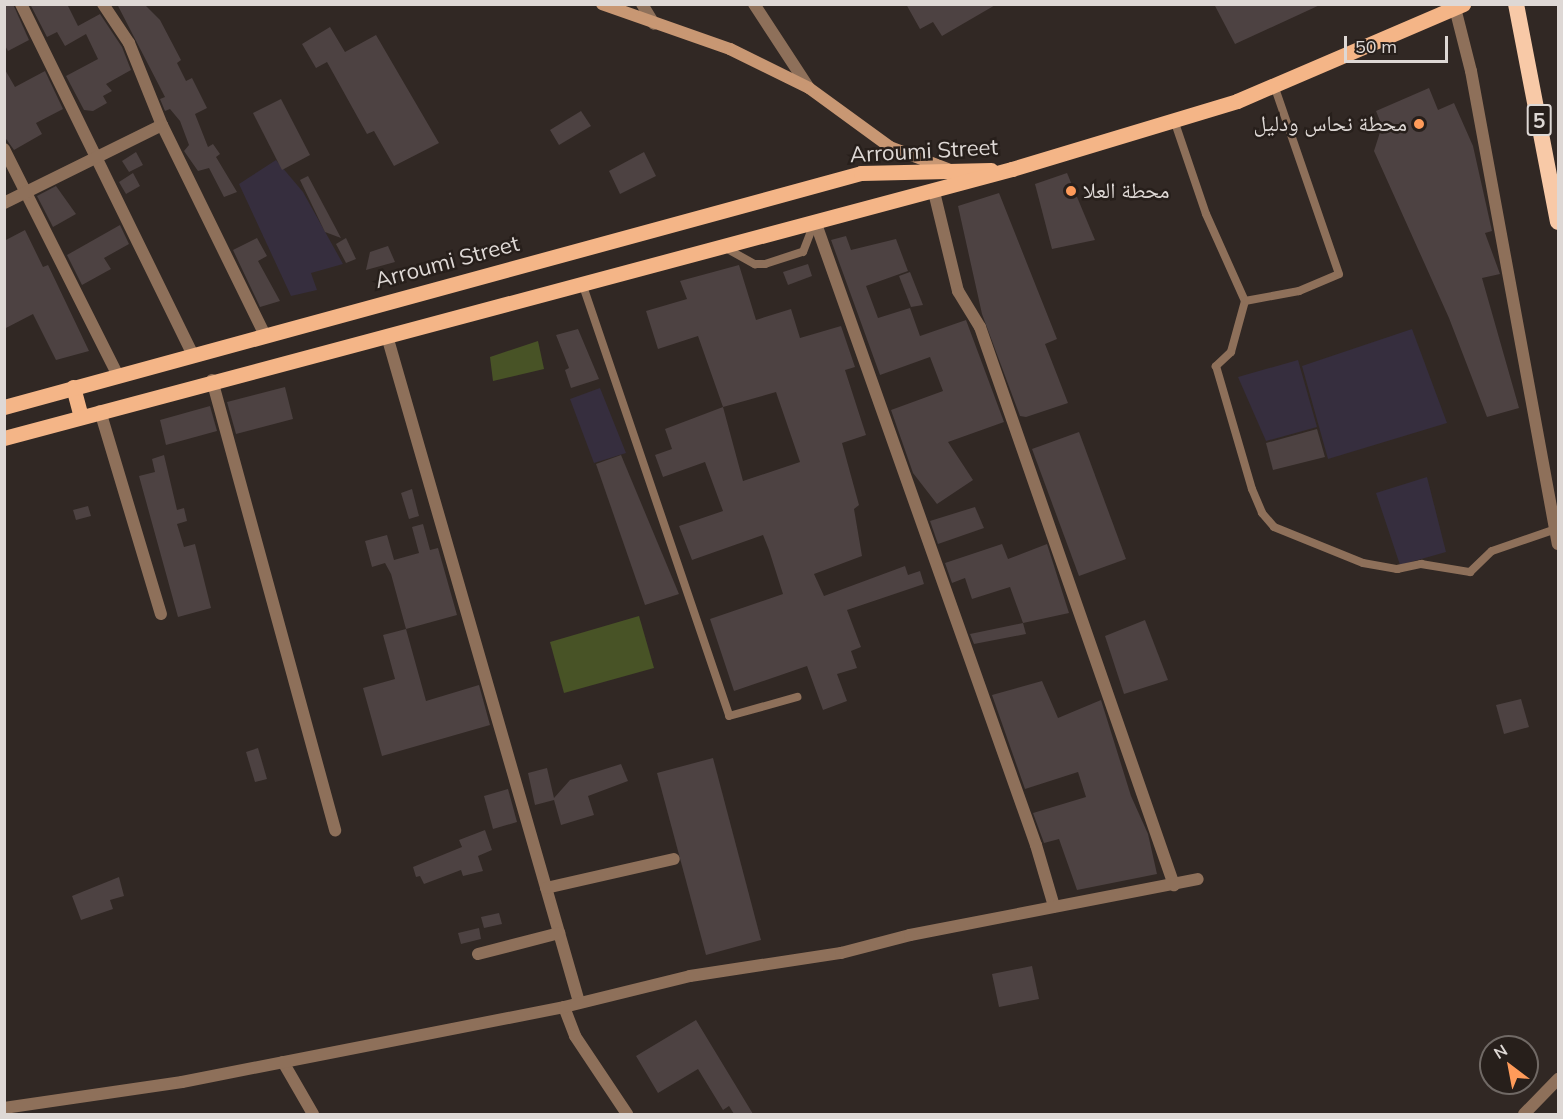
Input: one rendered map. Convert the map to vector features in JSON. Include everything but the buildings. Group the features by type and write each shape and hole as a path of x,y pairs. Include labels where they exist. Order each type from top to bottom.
{"highway":[{"name":"5","path":"1517,11 1558,222"}],"main road":[{"path":"602,4 730,49 808,88 890,147 952,171"},
{"path":"1012,169 1174,120 1274,85 1457,6"},
{"name":"Arroumi Street","path":"4,406 861,173 1012,169"},
{"name":"Arroumi Street","path":"4,438 212,380 387,336 815,221 934,192 1012,169"},
{"path":"73,387 81,417"}],"street":[{"path":"21,4 193,355"},
{"path":"103,4 129,43 162,125 265,335"},
{"path":"642,4 654,24"},
{"path":"754,4 808,88"},
{"path":"1457,6 1472,71 1558,544"},
{"path":"4,203 97,160 162,125"},
{"path":"4,149 118,376"},
{"path":"934,192 958,291 980,327 1174,885"},
{"path":"815,221 1036,845 1054,906"},
{"path":"387,336 579,1002"},
{"path":"212,380 335,830"},
{"path":"100,411 161,614"},
{"path":"546,888 674,859"},
{"path":"4,1108 182,1082 564,1007 690,976 841,953 1054,906 1198,879"},
{"path":"478,954 559,933"},
{"path":"564,1007 575,1036 627,1114"},
{"path":"282,1062 313,1114"},
{"path":"1524,1114 1558,1078"}],"lane":[{"path":"1245,301 1299,291 1339,274 1274,85"},
{"path":"1174,120 1206,214 1245,301 1231,352 1216,366 1252,489 1262,513 1274,527 1363,563 1397,569 1421,564 1470,572 1492,551 1556,529"},
{"path":"722,246 755,264 765,264 803,252 815,221"},
{"path":"582,283 729,716 797,697"}],"shaded area":[{"path":"276,160 303,192 343,264 311,273 317,290 291,296 239,184"},
{"path":"1412,329 1447,423 1328,459 1302,366"},
{"path":"1298,360 1317,427 1266,441 1238,377"},
{"path":"600,388 626,453 594,463 570,399"},
{"path":"1427,477 1446,552 1400,565 1376,493"}],"green space":[{"path":"538,341 544,369 493,381 490,357"},
{"path":"639,616 654,668 564,693 550,642"}],"place":[{"name":"محطة نحاس ودليل","path":"1419,124"},
{"name":"محطة العلا","path":"1071,191"}]}
